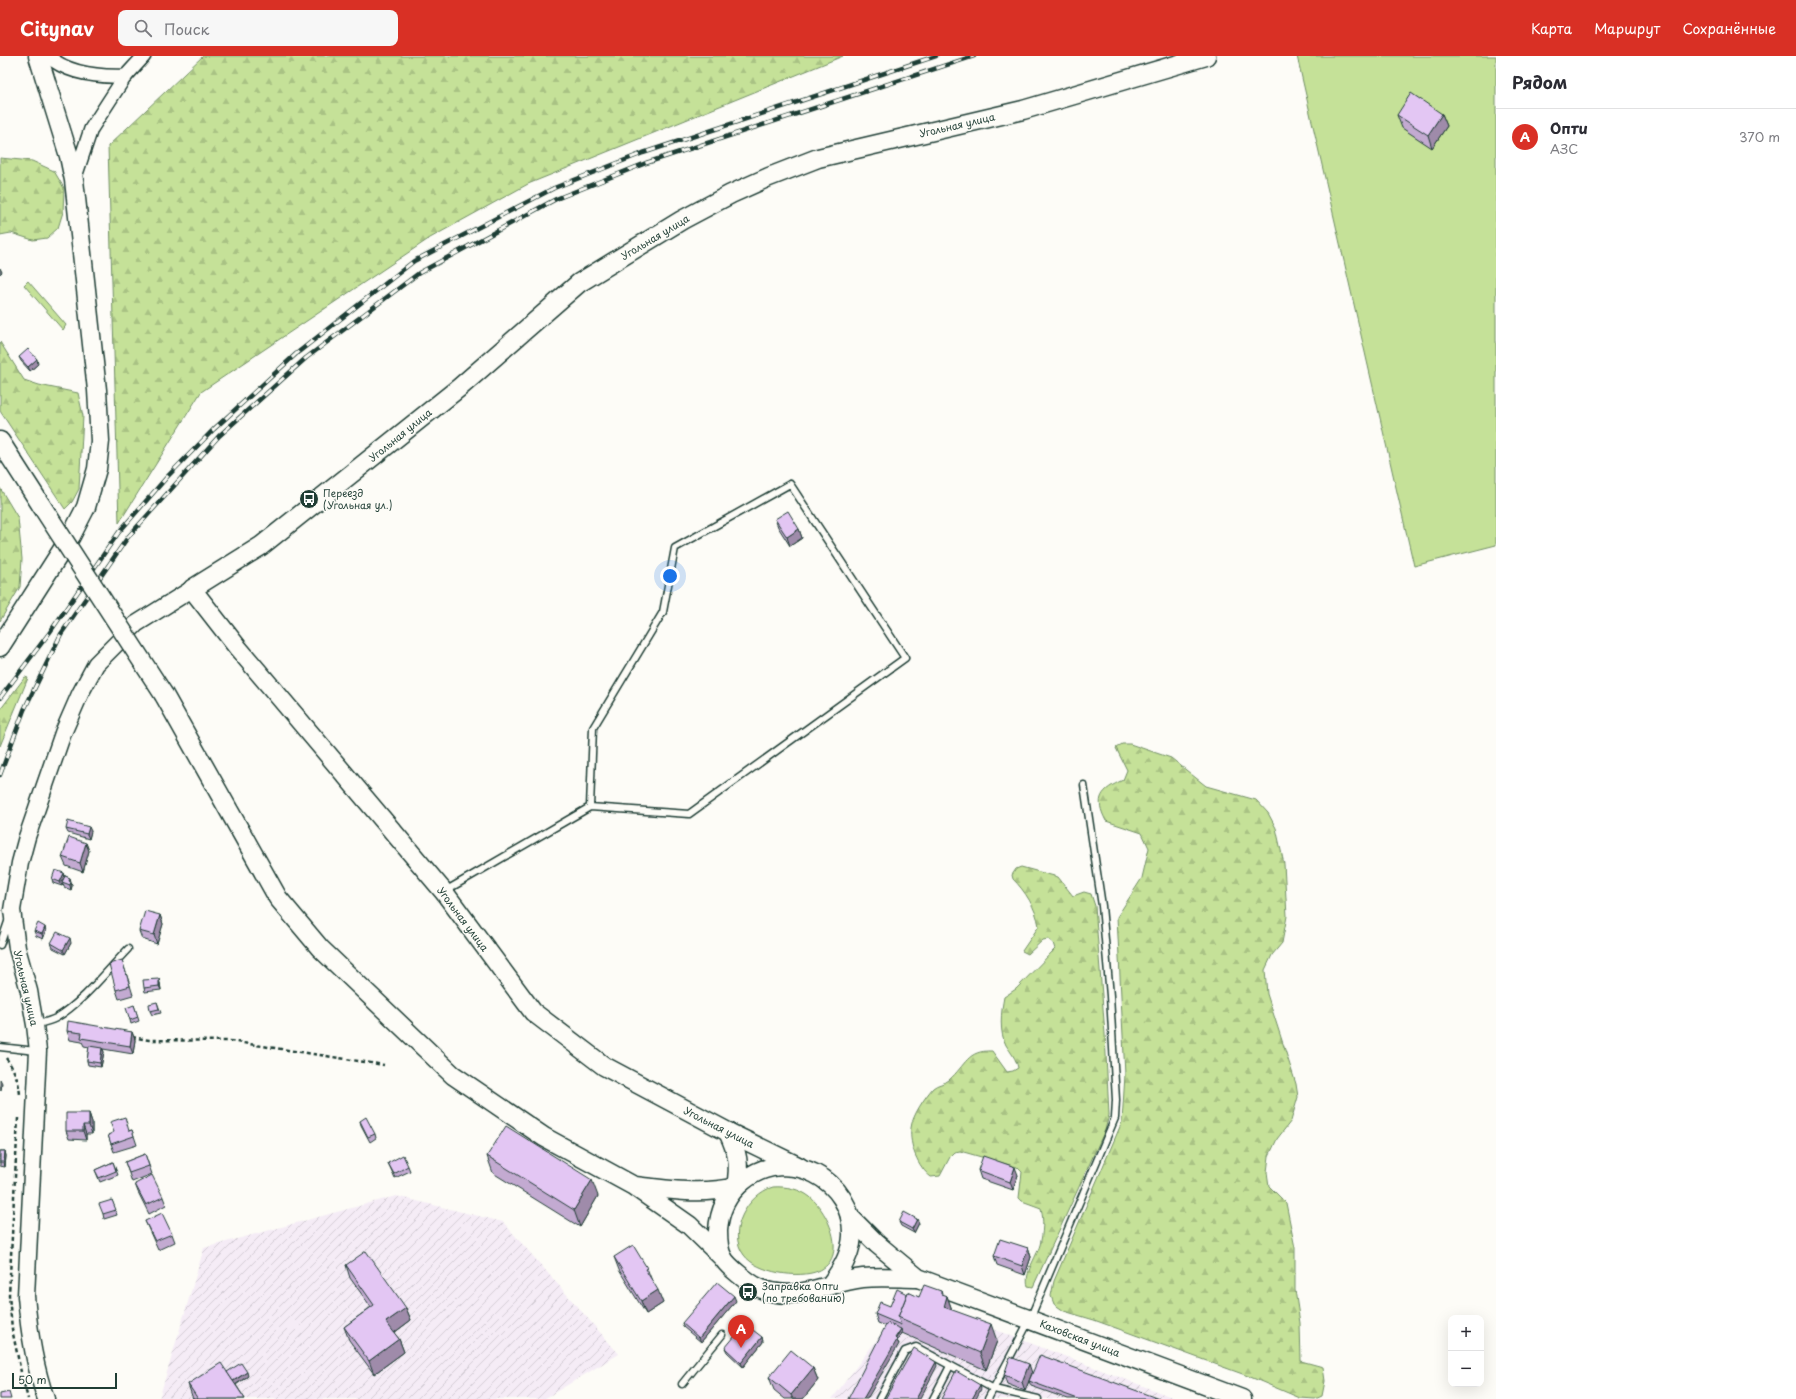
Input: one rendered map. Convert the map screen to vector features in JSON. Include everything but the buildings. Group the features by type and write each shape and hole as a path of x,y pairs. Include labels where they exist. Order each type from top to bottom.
{"main road":[{"path":"0,647 71,536 86,507 97,469 100,441 97,390 74,180 69,156 38,56"},
{"name":"Угольная улица","path":"800,1167 728,1132 604,1066 533,1012 444,892 238,648 192,589 261,546 460,387 579,283 682,220 731,194 768,177 818,158 1023,110 1206,56"},
{"path":"0,441 164,695 278,898 320,948 453,1075 544,1137 632,1186 689,1225 753,1286 765,1291 796,1294 812,1292 830,1285 864,1278 918,1278"},
{"path":"728,1132 737,1152 739,1163 736,1187"},
{"path":"723,1258 718,1240 719,1221 725,1203 736,1187 749,1176 765,1168 783,1166 800,1167 818,1174 832,1185 844,1200 850,1217 852,1237 848,1256 839,1273 830,1285"},
{"path":"632,1186 692,1192 716,1192 736,1187"},
{"path":"850,1217 877,1244 918,1278"},
{"name":"Каховская улица","path":"918,1278 1242,1399"}],"street":[{"path":"48,56 70,69 104,77 126,76"},
{"path":"74,180 91,129 126,76 144,56"},
{"name":"Угольная улица","path":"46,1399 29,1335 26,1296 38,1051 29,991 16,942 12,910 20,863 63,733 80,694 96,664 136,624 192,589"}],"lane":[{"path":"444,892 590,807 689,814 905,658 790,484 675,548 663,612 593,728 590,807"},
{"path":"988,1399 1030,1319 1115,1118 1116,1100 1110,996 1102,906 1084,785"},
{"path":"0,945 12,910"},
{"path":"35,1025 55,1018 64,1012 82,996 128,949"},
{"path":"0,1047 38,1051"},
{"path":"682,1384 722,1335"},
{"path":"879,1399 905,1351 916,1347 994,1389 1038,1399"},
{"path":"933,1399 950,1366"}],"path":[{"path":"126,1036 149,1040 230,1041 384,1065"}],"shaded area":[{"path":"396,1196 503,1222 619,1354 544,1399 159,1399 204,1248"},
{"path":"909,1297 1177,1399 832,1399"}],"green space":[{"path":"203,56 843,56 528,184 430,238 201,392 119,523 108,146"},
{"path":"1297,56 1496,56 1496,545 1414,566"},
{"path":"0,158 32,161 54,171 64,188 63,212 58,228 47,238 33,240 11,233 0,235"},
{"path":"28,281 66,325 63,330 24,285"},
{"path":"0,342 24,380 39,385 78,393 83,416 79,489 72,502 65,509 0,411"},
{"path":"0,488 18,518 22,559 20,587 0,621"},
{"path":"25,677 28,678 0,746 0,710"},
{"path":"1122,744 1130,744 1171,758 1206,786 1256,800 1268,813 1276,828 1284,864 1287,916 1282,943 1272,955 1265,970 1267,994 1296,1084 1298,1097 1291,1121 1277,1139 1269,1156 1267,1172 1269,1186 1286,1203 1295,1248 1295,1290 1300,1323 1301,1361 1323,1367 1325,1381 1322,1396 1315,1399 1300,1398 1248,1376 1094,1320 1064,1311 1054,1304 1051,1296 1054,1281 1122,1122 1125,1075 1117,917 1142,878 1149,848 1142,833 1106,821 1100,806 1100,801 1105,791 1109,787 1123,780 1127,770 1116,748"},
{"path":"1021,867 1058,877 1073,896 1084,892 1091,894 1095,906 1105,1034 1109,1115 1105,1130 1033,1287 1028,1286 1027,1281 1029,1271 1040,1245 1043,1217 1041,1208 1022,1201 1019,1198 1022,1172 1017,1167 960,1151 955,1152 950,1157 940,1176 931,1177 918,1162 911,1141 912,1123 919,1107 935,1087 949,1080 972,1056 984,1051 992,1051 1007,1072 1018,1068 1015,1058 1006,1045 1002,1034 1001,1015 1004,997 1016,989 1055,949 1053,943 1048,939 1043,940 1028,954 1022,951 1039,926 1038,919 1029,900 1013,879 1012,875 1016,869"},
{"path":"773,1187 783,1187 802,1192 810,1197 824,1213 833,1235 834,1246 832,1256 827,1265 818,1271 790,1274 768,1270 750,1261 744,1255 739,1246 737,1236 742,1215 755,1197"}],"railway":[{"path":"0,698 50,632 119,532 167,477 214,429 296,354 414,261 554,188 643,153 936,56"},
{"path":"0,775 24,710 61,634 128,537 219,436 306,358 419,273 556,199 646,163 974,56"}],"place":[{"name":"Переезд (Угольная ул.)","path":"309,499"},
{"name":"Заправка Опти (по требованию)","path":"748,1292"},
{"name":"Опти","path":"741,1348"}]}
